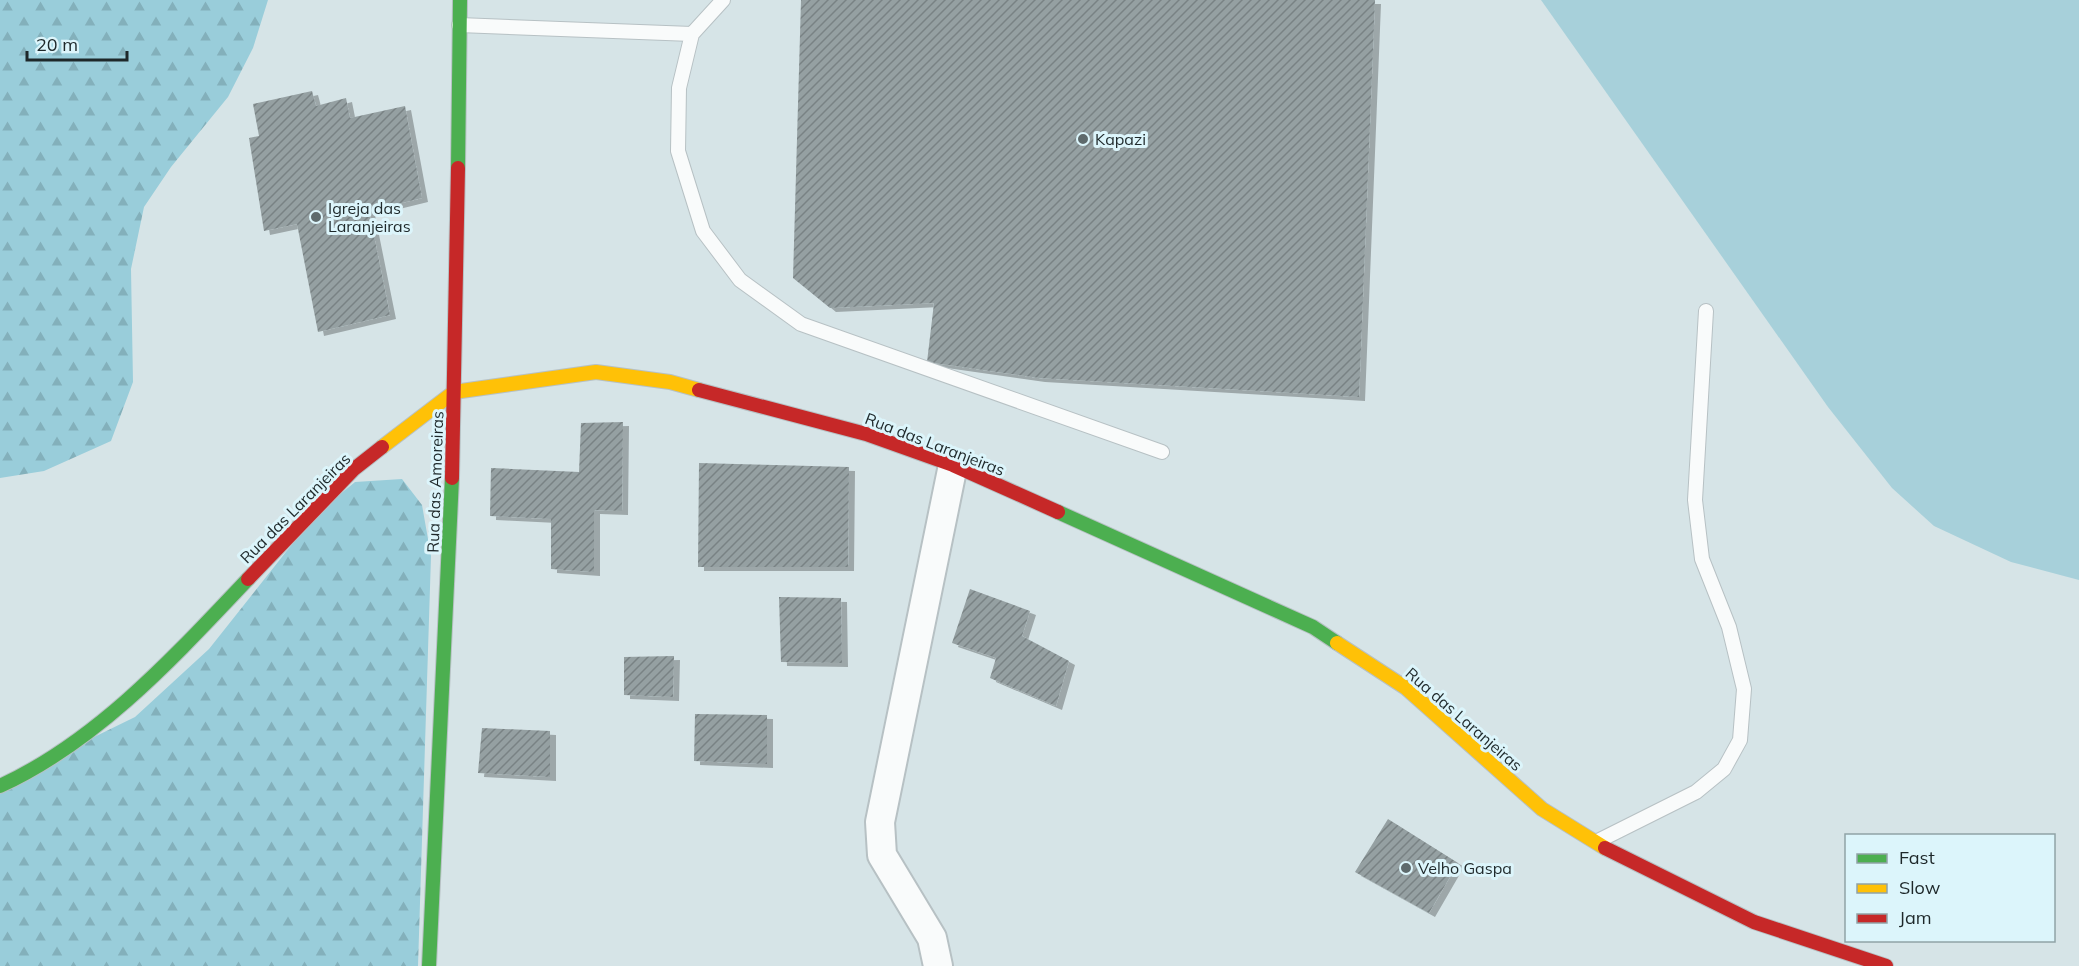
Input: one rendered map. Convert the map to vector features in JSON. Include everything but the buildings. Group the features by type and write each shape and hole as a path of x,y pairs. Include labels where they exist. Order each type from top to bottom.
{"street":[{"name":"Rua das Amoreiras","path":"429,966 454,392 460,0"},
{"name":"Rua das Laranjeiras","path":"0,786 24,775 95,726 165,666 354,469 454,392 596,372 670,382 866,434 953,465 1313,627 1406,688 1542,809 1594,843 1754,922 1887,966"},
{"path":"938,966 932,938 882,855 880,822 953,465"}],"lane":[{"path":"723,0 692,34 679,88 678,151 703,231 740,280 801,324 1162,452"},
{"path":"459,25 692,34"},
{"path":"1594,843 1696,792 1724,769 1740,740 1744,689 1729,627 1702,559 1695,500 1706,311"}],"shaded area":[{"path":"1541,0 2079,0 2079,580 2011,562 1934,526 1892,488 1828,407"}],"green space":[{"path":"0,0 268,0 253,48 228,97 171,167 144,207 131,269 133,382 111,441 44,471 0,478"},
{"path":"402,479 422,505 431,556 418,966 0,966 0,783 135,717 209,649 316,514 355,482"}],"traffic: fast":[{"path":"458,168 460,0"},
{"path":"429,966 452,478"},
{"path":"1058,512 1313,627 1337,643"},
{"path":"0,786 70,746 102,721 192,638 248,579"}],"traffic: slow":[{"path":"382,447 454,392 596,372 670,382 699,390"},
{"path":"1337,643 1406,688 1542,809 1605,848"}],"traffic: jam":[{"path":"452,478 458,168"},
{"path":"699,390 866,434 953,465 1058,512"},
{"path":"248,579 354,469 382,447"},
{"path":"1605,848 1754,922 1886,966"}],"place":[{"name":"Kapazi","path":"1083,139"},
{"name":"Igreja das Laranjeiras","path":"316,217"},
{"name":"Velho Gaspa","path":"1406,868"}]}
